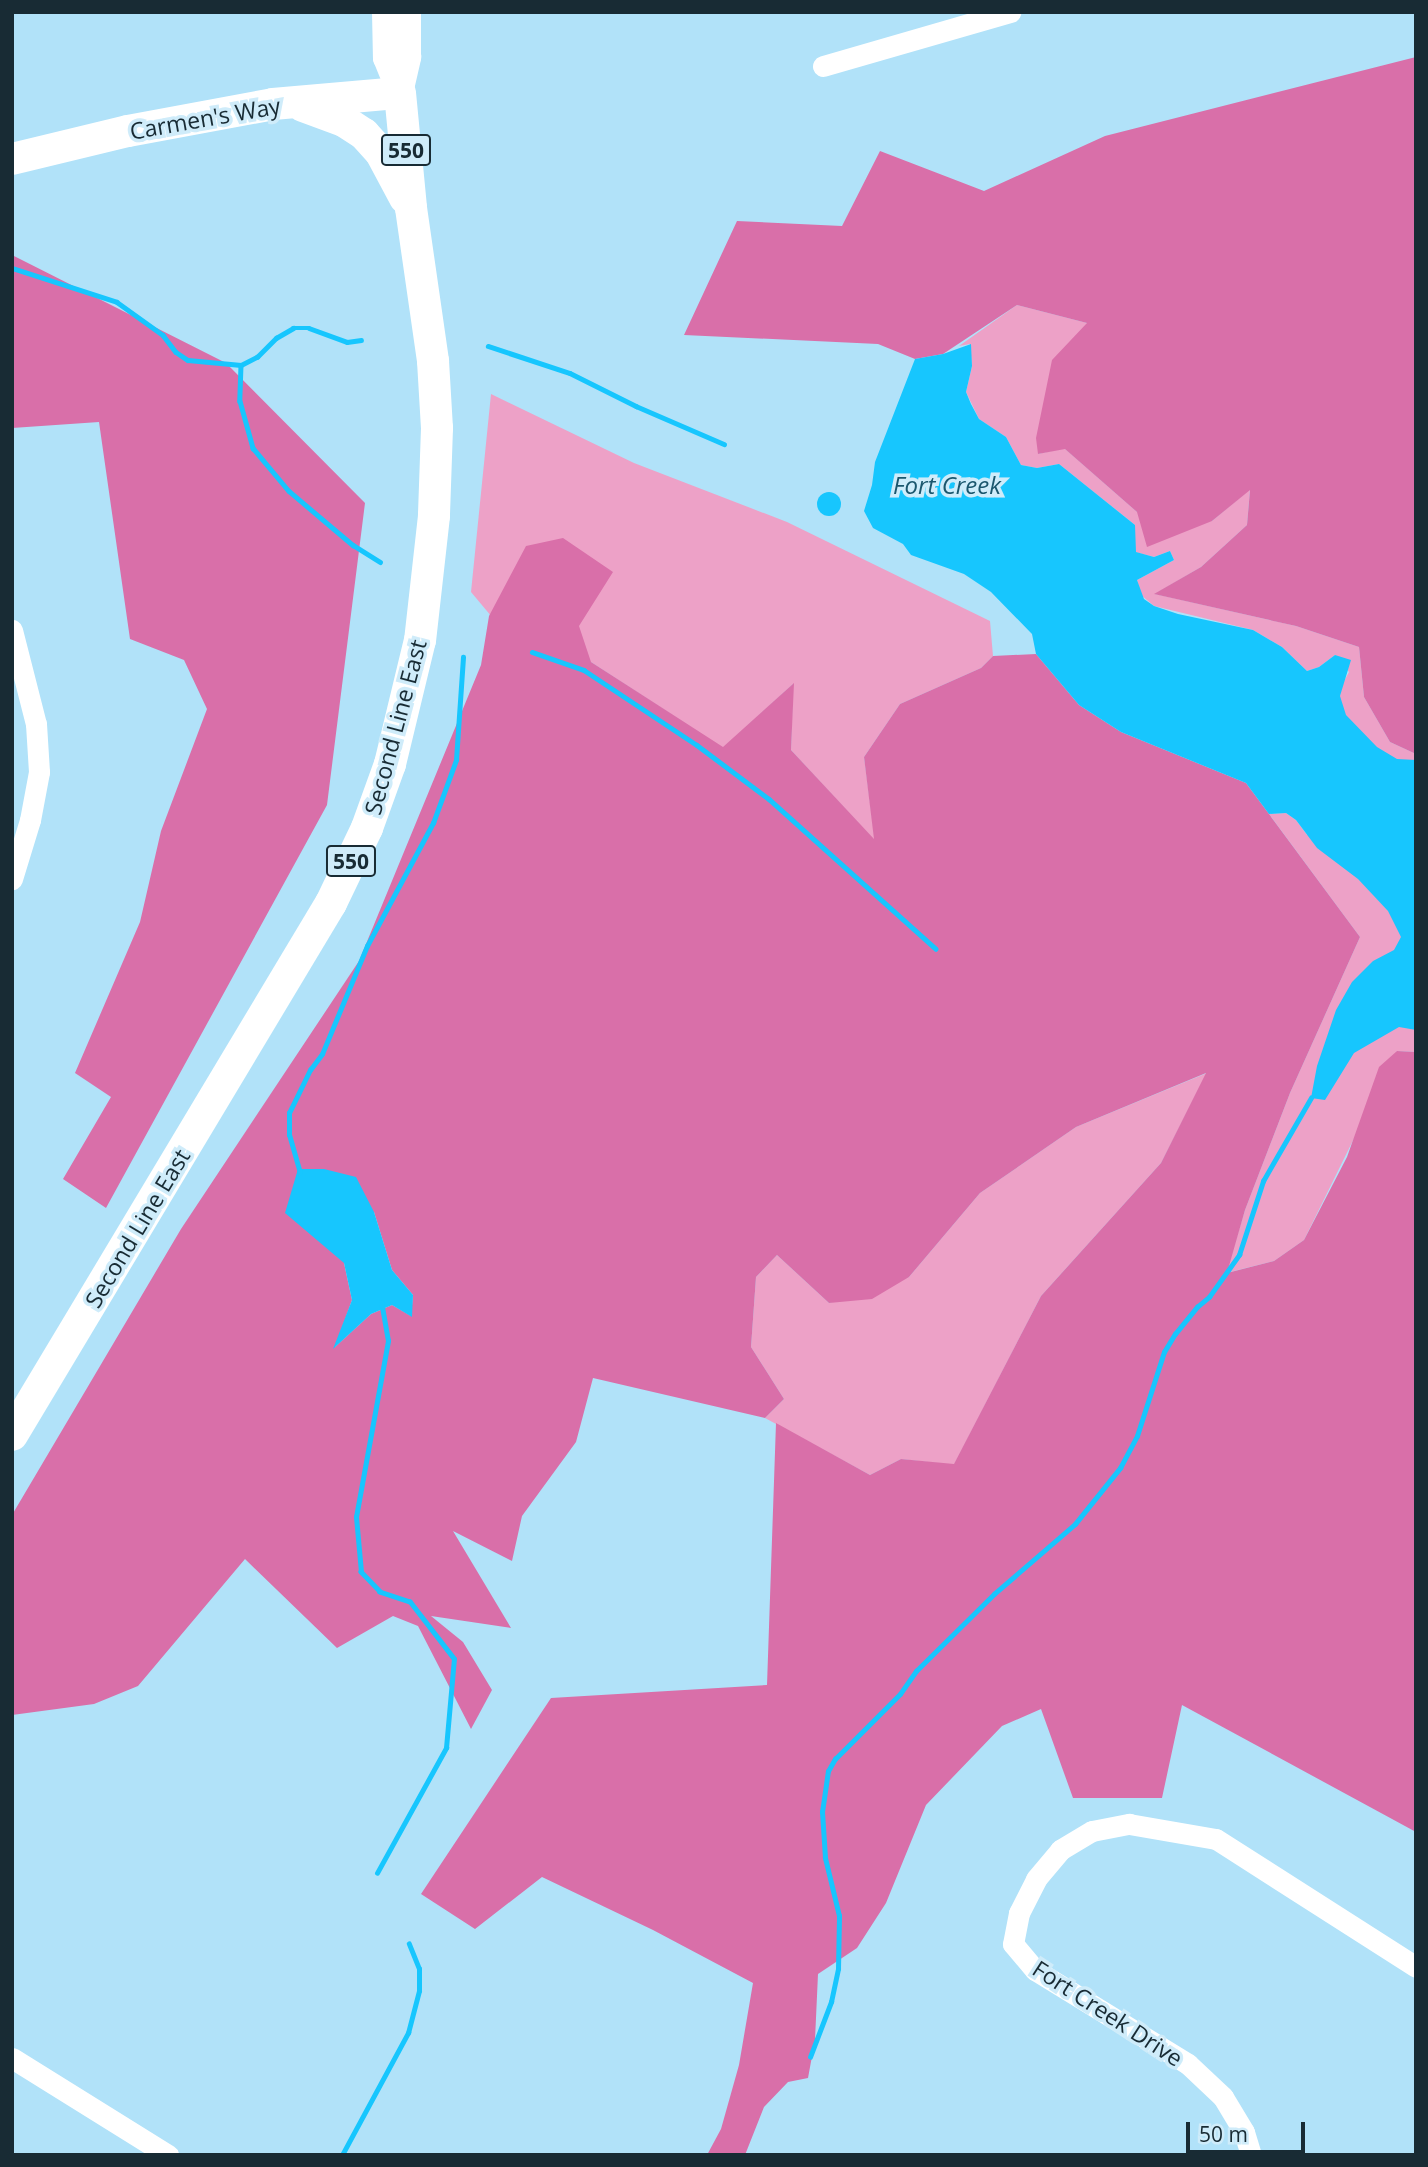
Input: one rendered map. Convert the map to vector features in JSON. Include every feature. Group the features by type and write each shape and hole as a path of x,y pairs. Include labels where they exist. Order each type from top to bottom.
{"highway":[{"name":"Carmen's Way","path":"12,159 128,131 291,103 400,93"},
{"name":"Second Line East","path":"12,1435 331,903 367,828 390,764 420,640 434,516 437,428 433,361 411,208 400,93"},
{"path":"291,103 323,111 363,134 381,153 411,208"}],"main road":[{"name":"Second Line East","path":"385,12 386,58 400,93"},
{"name":"Second Line East","path":"400,93 408,57 408,12"}],"street":[{"path":"823,66 1010,12"},
{"path":"12,630 36,724 38,772 30,820 12,879"},
{"name":"Fort Creek Drive","path":"1251,2155 1244,2132 1223,2097 1188,2064 1035,1970 1013,1944 1019,1913 1037,1879 1060,1850 1092,1830 1129,1824 1216,1839 1416,1968"},
{"path":"12,2058 168,2155"}],"shaded area":[{"path":"1416,57 1416,754 1390,742 1364,697 1359,647 1296,626 1154,594 1201,567 1247,525 1250,490 1212,521 1147,547 1137,512 1065,449 1038,454 1036,438 1052,360 1087,323 1017,305 943,354 915,359 878,344 684,335 737,221 842,226 880,151 984,191 1105,136"},
{"path":"12,255 226,363 365,503 327,805 106,1208 63,1179 111,1097 75,1073 140,922 161,831 207,709 184,660 130,639 99,422 12,428"},
{"path":"1017,305 1087,323 1038,454 1064,448 1137,512 1212,521 1250,489 1247,525 1201,567 1155,594 1296,626 1359,647 1364,697 1390,742 1416,754 1416,1052 1397,1051 1304,1240 1274,1261 1226,1273 1245,1210 1290,1093 1360,937 1269,814 1286,813 1296,820 1307,835 1343,683 1349,672 1335,655 1319,667 1307,671 1282,647 1253,630 1154,606 1141,595 1137,580 1174,560 1170,551 1154,557 1135,552 1135,525 1059,464 1037,468 1021,465 1006,437 979,419 966,392 972,366 970,344 959,346"},
{"path":"491,394 634,463 787,522 990,621 993,656 981,668 900,704 864,757 875,841 791,750 793,684 723,748 591,662 502,629 471,592"},
{"path":"563,538 613,572 579,626 591,662 723,747 794,683 791,750 874,839 864,757 900,704 981,668 993,656 1036,654 1079,705 1121,732 1246,783 1360,937 1290,1093 1245,1210 1227,1273 1274,1261 1304,1240 1347,1157 1379,1067 1397,1051 1416,1052 1416,1832 1182,1705 1162,1798 1073,1798 1041,1709 1002,1726 926,1805 886,1903 857,1948 818,1974 815,2040 808,2078 788,2082 764,2107 745,2155 707,2155 721,2129 739,2065 753,1983 653,1930 542,1877 475,1929 421,1894 551,1698 767,1685 776,1423 870,1475 901,1459 954,1464 1041,1296 1161,1163 1206,1073 1076,1127 980,1193 909,1277 872,1299 829,1303 777,1255 756,1277 751,1347 784,1399 765,1418 593,1378 576,1442 522,1516 512,1561 453,1531 511,1628 431,1616 463,1642 492,1690 471,1729 418,1626 393,1616 337,1648 245,1559 138,1686 94,1704 12,1715 12,1515 181,1229 359,961 481,665 489,616 526,546","holes":["374,1212 392,1270 413,1295 411,1316 392,1305 371,1314 335,1347 352,1300 344,1263"]},
{"path":"1207,1073 1161,1163 1041,1296 954,1465 901,1459 870,1475 765,1418 784,1399 751,1347 756,1277 777,1255 829,1303 909,1277 980,1193 1076,1127"}],"water":[{"name":"Fort Creek","path":"971,344 972,366 966,392 979,419 1006,437 1021,465 1037,468 1059,464 1135,525 1136,552 1154,557 1170,551 1174,560 1137,580 1144,599 1154,606 1178,614 1253,630 1282,647 1307,671 1319,667 1335,655 1351,660 1340,696 1346,715 1377,747 1397,759 1416,760 1416,1030 1399,1027 1354,1053 1325,1100 1311,1098 1317,1066 1336,1010 1352,982 1373,961 1394,950 1401,937 1388,911 1358,879 1317,848 1296,820 1286,813 1269,814 1246,783 1121,732 1079,705 1036,654 1032,634 991,592 964,574 911,555 903,544 873,528 864,511 872,485 875,462 915,359 943,354"},
{"path":"829,492 840,499 841,504 834,515 829,516 818,509 817,504 824,493"},
{"path":"298,1169 324,1169 356,1177 374,1212 392,1270 413,1295 412,1317 392,1305 371,1314 333,1349 352,1300 344,1263 285,1213"}],"waterway":[{"name":"Fort Creek","path":"12,268 117,302 163,335 176,352 188,360 241,365 257,357 276,338 293,328 309,328 347,342 361,340"},
{"name":"Fort Creek","path":"488,346 570,373 636,406 724,444"},
{"path":"241,365 240,401 253,448 289,491 353,545 380,562"},
{"path":"532,652 584,670 697,745 769,799 936,949"},
{"path":"300,1173 289,1135 289,1113 310,1070 322,1054 367,946 433,823 456,760 463,657"},
{"path":"810,2057 831,2002 838,1969 839,1916 825,1858 822,1812 828,1771 835,1759 900,1694 916,1671 994,1594 1075,1524 1120,1468 1137,1436 1164,1352 1175,1334 1209,1297 1239,1255 1263,1181 1311,1098"},
{"path":"377,1873 446,1748 454,1659 410,1602 380,1592 361,1572 356,1517 388,1341 381,1303"},
{"path":"342,2155 408,2033 419,1991 419,1969 409,1944"}]}
